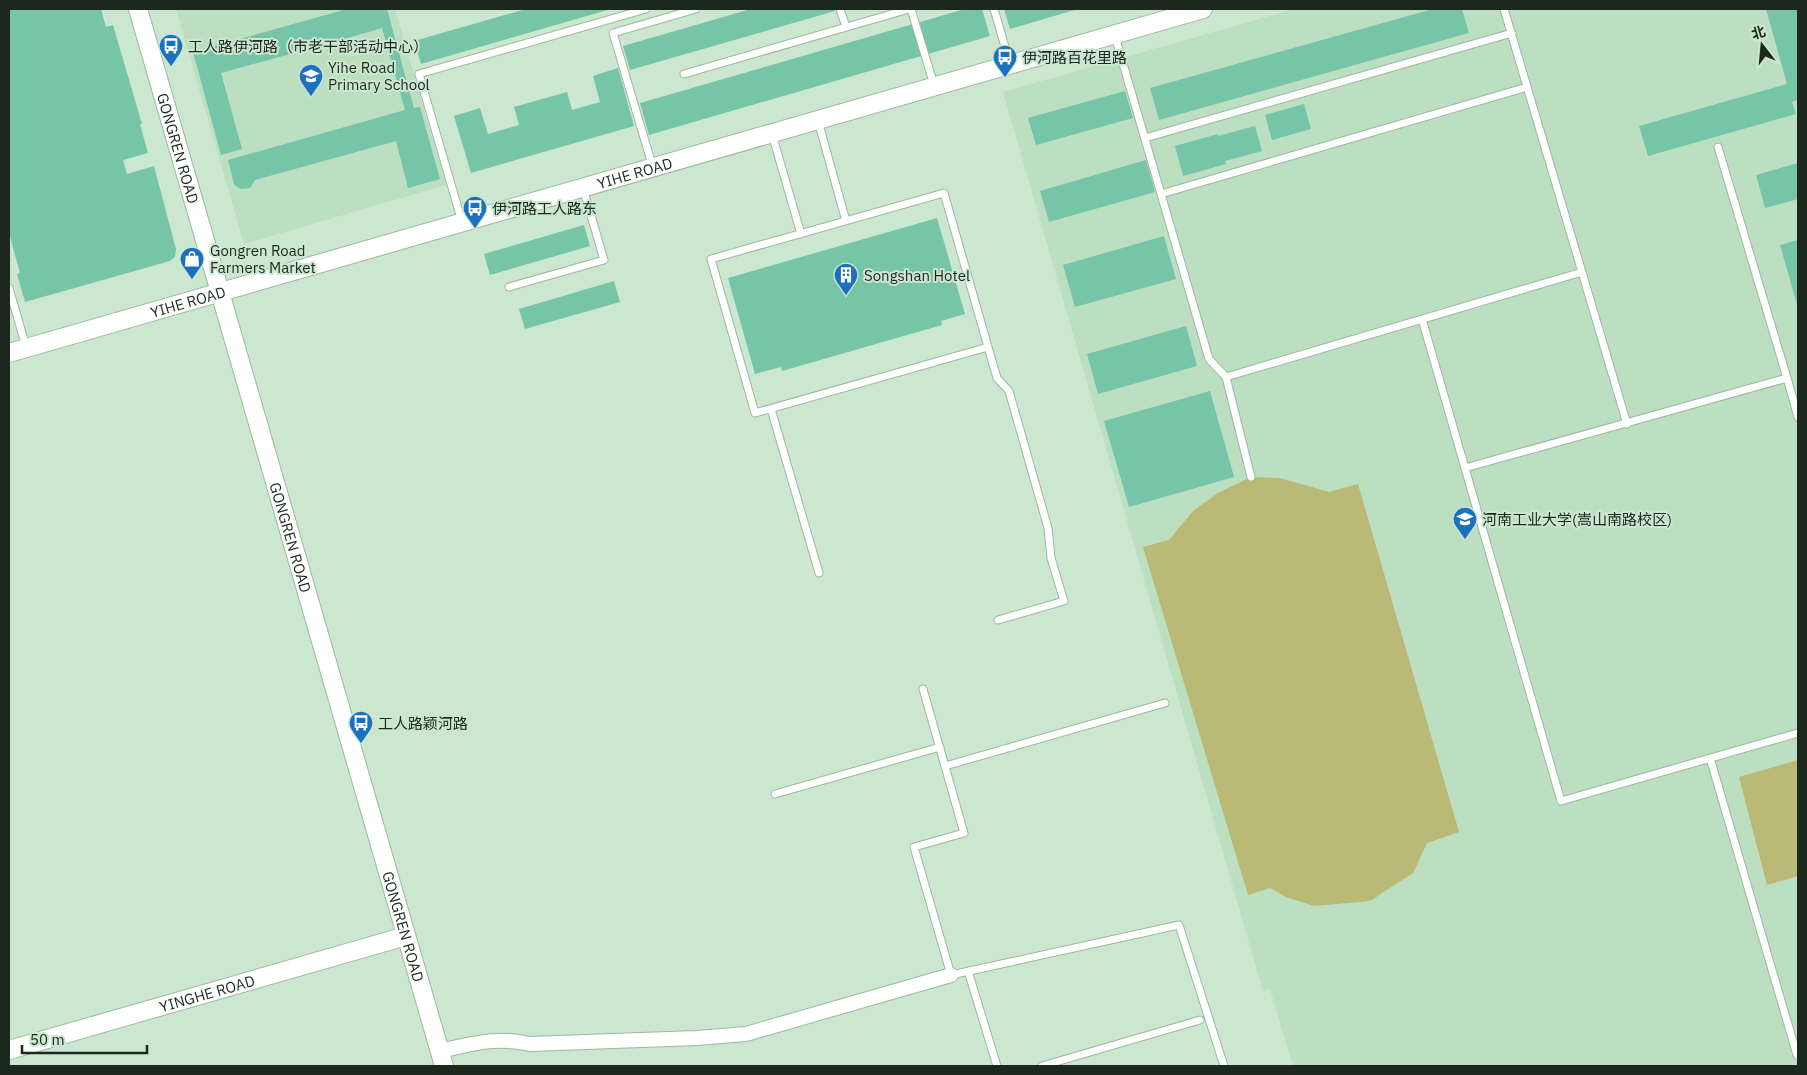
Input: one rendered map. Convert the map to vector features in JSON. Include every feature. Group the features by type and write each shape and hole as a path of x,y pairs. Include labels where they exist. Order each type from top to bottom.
{"street":[{"name":"GONGREN ROAD","path":"138,9 441,1058"},
{"name":"YIHE ROAD","path":"9,353 1203,9"},
{"name":"YINGHE ROAD","path":"9,1050 406,936"},
{"path":"441,1058 493,1040 514,1040 530,1044 698,1038 746,1034 951,975"}],"lane":[{"path":"462,223 419,74 625,12 646,9"},
{"path":"653,168 613,33 696,9"},
{"path":"840,9 846,27"},
{"path":"684,74 910,9 934,87"},
{"path":"994,9 1010,65"},
{"path":"1504,9 1627,424"},
{"path":"1145,138 1512,33"},
{"path":"1115,35 1209,359 1226,377 1251,477"},
{"path":"1161,194 1527,87"},
{"path":"818,120 846,221"},
{"path":"772,134 801,234"},
{"path":"1718,147 1798,417"},
{"path":"509,287 604,260 583,188"},
{"path":"988,346 755,413 711,259 944,192 988,346 997,378 1009,391 1048,528 1051,558 1064,601 998,620"},
{"path":"1226,377 1582,272"},
{"path":"9,288 26,348"},
{"path":"1422,319 1561,801 1798,734"},
{"path":"1465,468 1787,378"},
{"path":"771,409 818,573"},
{"path":"923,688 964,833 914,847 951,975 1179,925 1224,1066"},
{"path":"945,766 1165,703"},
{"path":"775,794 940,747"},
{"path":"1710,758 1797,1055"},
{"path":"968,971 997,1066"},
{"path":"1042,1066 1200,1020"}],"shaded area":[{"name":"Yihe Road Primary School","path":"176,9 395,9 446,185 244,244"},
{"name":"河南工业大学(嵩山南路校区)","path":"1294,9 1798,9 1798,1066 1293,1066 1270,989 1263,991 1003,92"},
{"path":"1251,477 1280,478 1329,492 1358,484 1459,832 1427,843 1413,873 1370,901 1314,906 1286,897 1270,888 1248,895 1143,547 1169,540 1193,511 1218,493"},
{"path":"1798,760 1798,876 1767,885 1739,777"}],"building":[{"path":"9,9 101,9 106,27 113,25 142,124 140,124 148,153 123,160 127,174 154,166 176,249 175,257 170,261 25,302 17,274 20,273 9,233"},
{"path":"347,9 387,9 414,108 420,107 440,179 408,188 396,141 255,180 250,188 241,189 237,187 234,184 228,160 405,110 382,28 348,38 349,43 338,46 337,41 221,73 242,149 221,155 193,52"},
{"path":"526,9 611,9 421,64 414,41"},
{"path":"751,9 834,9 835,11 630,70 623,46"},
{"path":"965,9 982,9 990,36 649,135 640,103"},
{"path":"1004,9 1078,9 1010,29"},
{"path":"1433,9 1462,9 1469,33 1159,120 1150,88"},
{"path":"1766,9 1798,9 1798,100 1792,102 1796,114 1648,156 1639,126 1787,84"},
{"path":"618,68 634,126 471,173 454,116 480,108 488,134 519,125 514,107 567,92 572,110 600,102 593,76"},
{"path":"1125,91 1133,118 1036,145 1028,118"},
{"path":"1304,104 1311,129 1272,140 1265,115"},
{"path":"1255,126 1262,151 1225,161 1226,164 1183,176 1175,146"},
{"path":"1146,160 1155,192 1049,222 1040,191"},
{"path":"1798,163 1798,199 1765,208 1756,175"},
{"name":"Songshan Hotel","path":"937,218 965,314 941,321 942,325 782,371 781,367 755,374 728,278"},
{"path":"584,225 590,246 490,275 484,254"},
{"path":"1164,236 1176,279 1075,307 1063,265"},
{"path":"1798,240 1798,308 1780,245"},
{"path":"614,281 620,302 525,329 519,309"},
{"path":"1186,326 1197,366 1098,394 1087,354"},
{"path":"1210,391 1234,477 1129,507 1104,421"}],"place":[{"name":"工人路伊河路（市老干部活动中心）","path":"171,67"},
{"name":"伊河路百花里路","path":"1005,78"},
{"name":"Yihe Road Primary School","path":"311,97"},
{"name":"伊河路工人路东","path":"475,229"},
{"name":"Gongren Road Farmers Market","path":"192,280"},
{"name":"Songshan Hotel","path":"846,296"},
{"name":"河南工业大学(嵩山南路校区)","path":"1465,540"},
{"name":"工人路颖河路","path":"361,744"}]}
